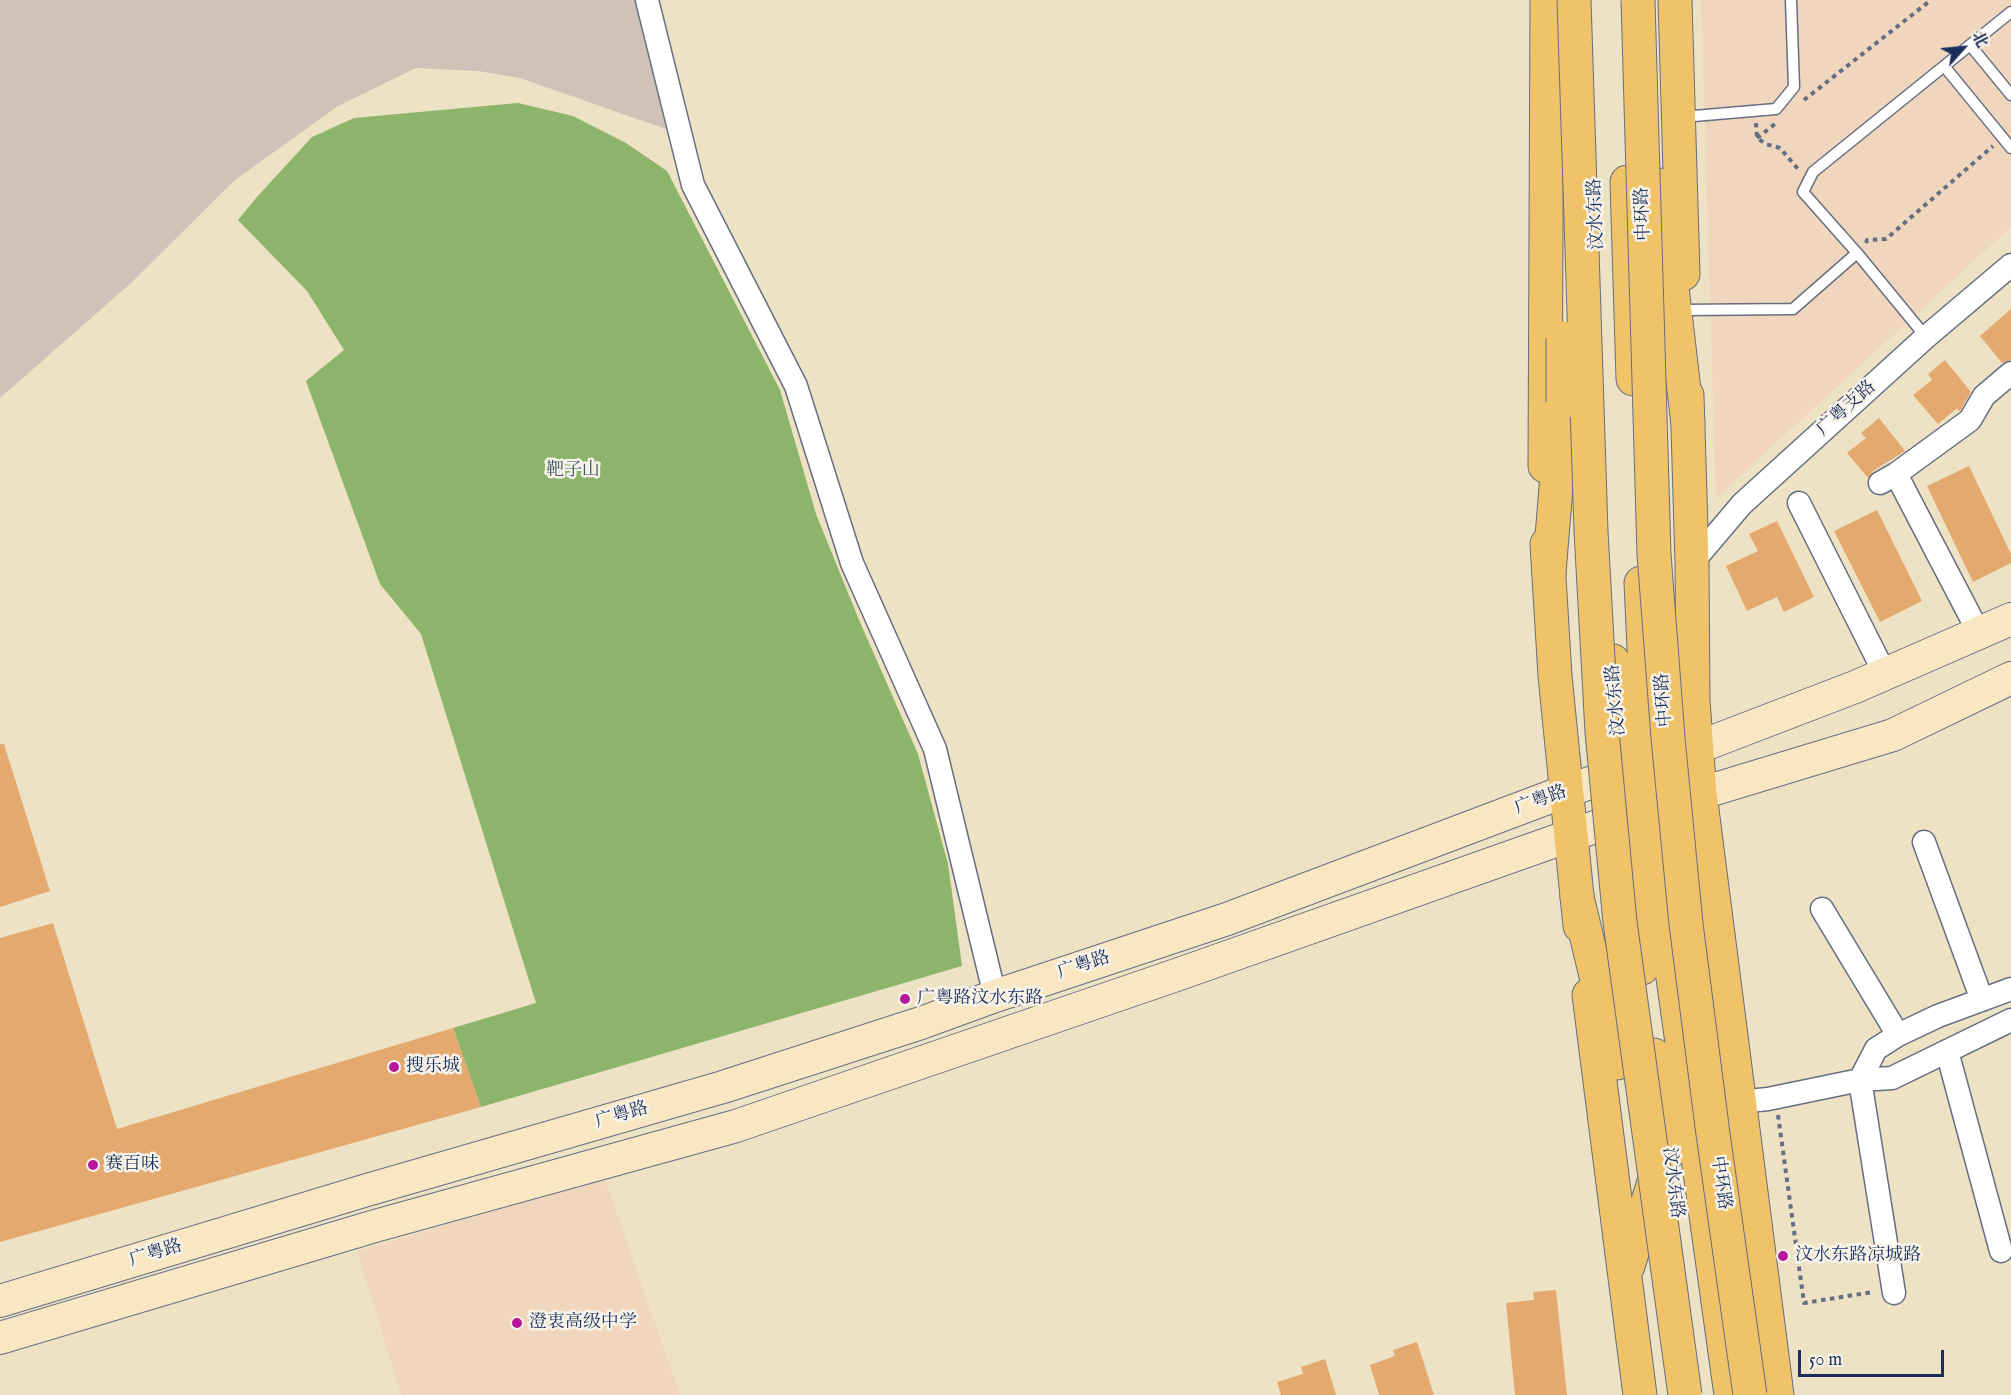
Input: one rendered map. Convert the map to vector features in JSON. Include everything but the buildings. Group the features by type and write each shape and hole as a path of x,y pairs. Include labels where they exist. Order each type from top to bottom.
{"main road":[{"path":"1547,0 1544,489 1555,676 1577,897 1640,1395"},
{"path":"1549,573 1563,402 1561,0"},
{"path":"1574,0 1591,531 1602,732 1620,922 1685,1395"},
{"name":"汶水东路","path":"1590,0 1601,391 1611,632 1637,766 1641,811 1642,970 1700,1395"},
{"path":"1657,0 1688,423"},
{"path":"1675,0 1678,117 1670,177 1684,310 1696,748 1738,1102 1777,1395"},
{"name":"汶水东路","path":"1630,4 1625,76 1636,484 1647,713 1637,766"},
{"name":"中环路","path":"1630,4 1654,555 1668,738 1686,924 1750,1395"},
{"path":"1625,76 1670,177"},
{"path":"1545,328 1601,391"},
{"name":"广粤路","path":"0,1301 367,1190 723,1087 921,1023 1227,919 1566,791 1696,748 1885,674 2011,619"},
{"name":"广粤路","path":"0,1338 375,1226 736,1126 1182,973 1641,811 1893,735 2011,678"},
{"name":"汶水东路","path":"1641,811 1668,942 1731,1395"},
{"path":"1577,897 1617,1063 1664,1395"},
{"path":"1624,1277 1666,1142"},
{"path":"1715,1272 1767,1318"}],"street":[{"path":"647,0 693,184 796,386 852,563 935,749 995,996"},
{"name":"广粤支路","path":"1692,563 1742,504 1926,337 2009,270"},
{"path":"1979,633 1888,479 1970,420 1984,396 2011,373"},
{"path":"1799,503 1885,674"},
{"path":"1924,842 1982,1000"},
{"path":"1822,909 1898,1035"},
{"path":"1894,1291 1860,1080 1876,1049 1898,1035 1938,1016 2011,989"},
{"path":"1738,1102 1776,1097 1860,1080 1892,1078 2011,1020"},
{"path":"1947,1051 2001,1251"}],"lane":[{"path":"1678,117 1776,109 1794,87 1791,0"},
{"path":"1926,337 1860,256 1803,192 1813,172 2011,12"},
{"path":"1970,45 2011,95"},
{"path":"1944,66 2011,148"},
{"path":"1684,310 1793,309 1860,256"}],"path":[{"path":"1803,101 1931,0"},
{"path":"1757,138 1776,123"},
{"path":"1860,256 1867,240 1886,239 2002,138"},
{"path":"1776,1097 1804,1303 1894,1291"}],"shaded area":[{"path":"0,0 647,0 680,134 520,78 478,71 416,68 338,106 235,180 131,283 0,398"},
{"path":"1701,0 2011,0 2011,227 1716,498"},
{"name":"澄衷高级中学","path":"605,1179 680,1395 401,1395 357,1251"}],"green space":[{"name":"靶子山","path":"518,103 573,116 626,143 667,171 780,390 816,514 859,620 918,754 948,864 962,966 481,1107 453,1028 536,1003 421,634 380,584 306,381 344,350 307,291 238,220 312,137 354,118"}],"place":[{"name":"广粤路汶水东路","path":"905,999"},
{"name":"搜乐城","path":"394,1067"},
{"name":"赛百味","path":"93,1165"},
{"name":"汶水东路凉城路","path":"1783,1256"},
{"name":"澄衷高级中学","path":"517,1323"}]}
